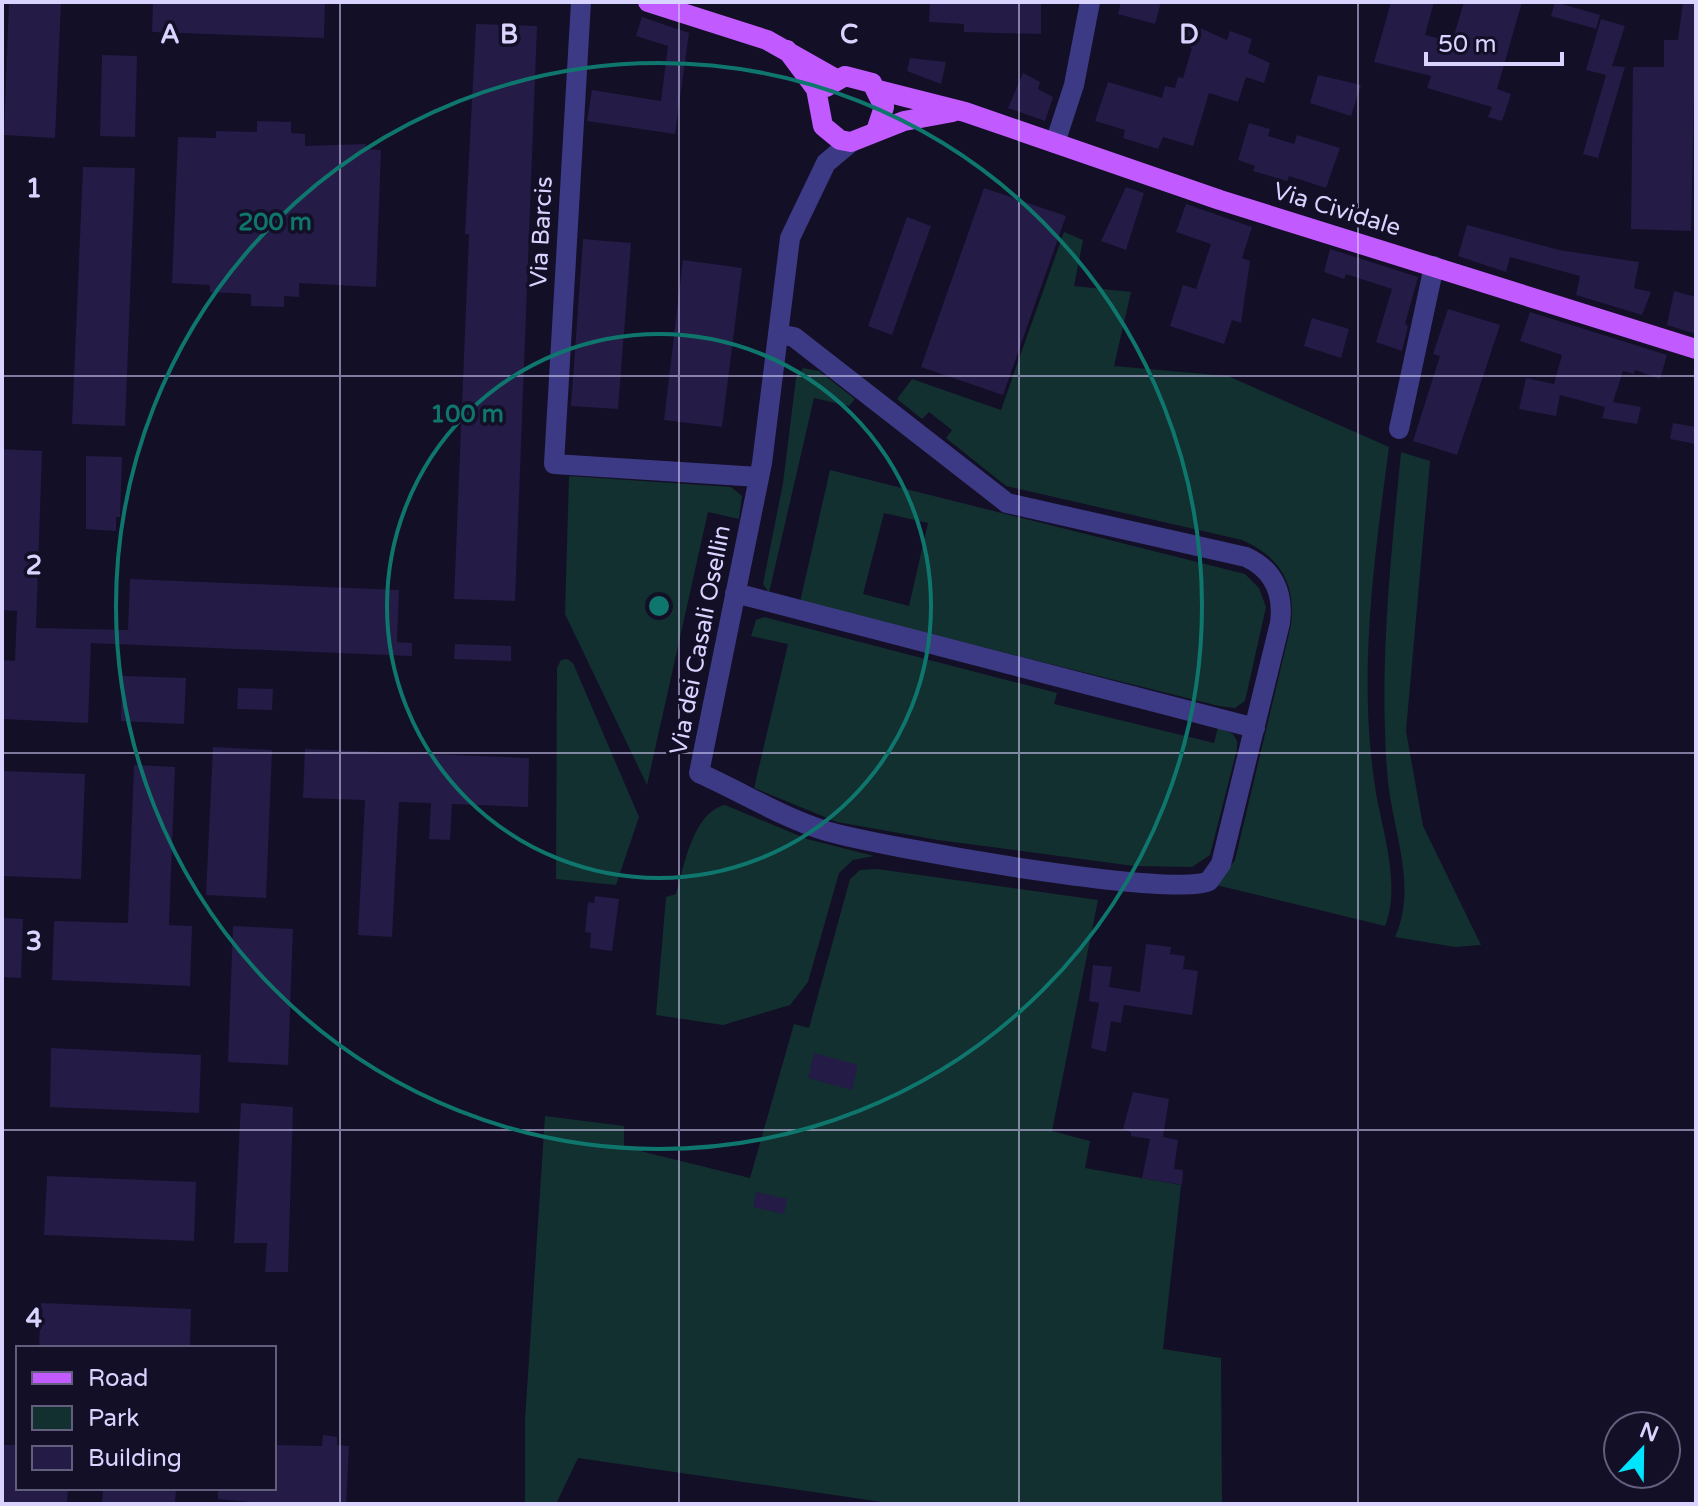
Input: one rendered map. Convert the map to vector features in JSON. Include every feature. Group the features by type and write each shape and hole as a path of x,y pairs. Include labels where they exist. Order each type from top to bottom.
{"main road":[{"name":"Via Cividale","path":"648,2 767,40 836,79 864,78 878,90 965,112 1696,349"},
{"path":"787,50 805,70 819,101 823,126 840,140 851,142"},
{"path":"819,101 836,79"},
{"path":"876,131 884,107 878,90"},
{"name":"Via Cividale","path":"851,142 926,115 965,112"}],"street":[{"name":"Via Barcis","path":"581,2 554,464 759,477"},
{"path":"1055,143 1074,85 1090,2"},
{"path":"823,126 826,163"},
{"name":"Via dei Casali Osellin","path":"851,142 826,163 790,238 759,477 699,773 798,821 856,840 1134,884 1190,886 1209,881 1221,864 1255,728"},
{"path":"1399,429 1434,266"},
{"path":"735,593 1255,728 1281,612 1279,588 1259,563 1007,503 794,337 778,334"}],"green space":[{"path":"1064,232 1083,240 1074,286 1131,292 1114,366 1228,376 1389,447 1373,576 1368,663 1370,750 1391,877 1385,926 1216,885 1235,860 1291,625 1291,596 1276,563 1242,540 1006,486 946,438 952,430 929,412 922,419 897,399 912,379 1001,410"},
{"path":"803,368 819,371 855,399 849,406 814,398 769,593 763,584 783,483 796,378"},
{"path":"1401,452 1430,461 1406,731 1423,826 1481,945 1455,947 1395,937 1402,917 1404,875 1389,791 1384,690 1387,610"},
{"path":"830,470 1245,574 1259,588 1266,607 1245,701 1235,708 800,602","holes":["884,513 928,523 909,606 863,594"]},
{"path":"569,476 731,487 742,496 739,519 708,512 647,785 565,614"},
{"path":"764,617 1057,693 1054,704 1214,743 1218,727 1233,734 1237,749 1210,855 1192,867 1134,866 938,840 837,822 754,788 788,644 751,636 756,620"},
{"path":"567,659 573,663 639,817 616,885 556,879 557,668 561,660"},
{"path":"725,805 807,839 874,856 853,860 839,873 808,982 790,1005 723,1025 656,1015 666,897 676,894 692,842 705,818"},
{"path":"877,869 1098,900 1052,1131 1090,1141 1085,1168 1181,1185 1163,1349 1221,1358 1222,1504 896,1504 578,1458 556,1504 525,1504 525,1420 545,1116 624,1126 624,1147 750,1178 794,1024 809,1028 850,879 860,870"}],"building":[{"path":"9,2 61,2 55,138 4,135"},
{"path":"153,2 325,2 324,38 152,32"},
{"path":"930,2 1041,2 1041,34 964,32 964,24 929,22"},
{"path":"1121,2 1161,2 1155,24 1118,14"},
{"path":"1391,2 1434,2 1425,35 1452,42 1464,2 1522,2 1497,89 1511,94 1502,121 1488,117 1492,107 1427,88 1431,76 1374,62"},
{"path":"1555,2 1600,15 1596,29 1551,16"},
{"path":"1683,2 1693,2 1696,7 1691,231 1631,229 1633,67 1664,67 1664,40 1678,40"},
{"path":"642,17 689,33 675,134 587,121 592,90 661,101 668,46 636,36"},
{"path":"1601,19 1625,26 1612,66 1625,67 1598,158 1583,154 1606,75 1586,70"},
{"path":"1189,23 1227,40 1230,31 1252,39 1248,53 1270,63 1264,83 1246,77 1238,102 1209,93 1193,146 1163,137 1158,149 1123,138 1125,130 1095,121 1108,82 1162,98 1165,86 1175,88 1178,77 1183,78 1192,48 1183,45"},
{"path":"476,24 537,26 515,601 454,599 469,234 465,234"},
{"path":"102,55 137,56 135,137 100,136"},
{"path":"910,58 946,62 941,84 907,71"},
{"path":"1023,73 1040,82 1038,89 1053,97 1045,121 1008,108"},
{"path":"1318,75 1361,85 1351,116 1310,103"},
{"path":"257,121 291,122 291,133 305,134 305,146 366,144 365,149 381,150 376,287 299,283 299,297 284,296 284,307 251,306 251,294 210,292 210,285 172,283 178,137 216,138 216,131 257,132"},
{"path":"1249,123 1270,129 1268,136 1294,144 1297,135 1340,148 1326,188 1289,176 1287,181 1253,171 1255,166 1238,160"},
{"path":"83,167 135,168 125,426 72,424"},
{"path":"1126,187 1144,193 1126,250 1101,241"},
{"path":"984,188 1066,216 1003,395 921,367"},
{"path":"1186,204 1252,227 1242,258 1250,261 1241,323 1232,320 1224,344 1170,326 1183,285 1196,289 1211,244 1176,232"},
{"path":"907,217 931,226 892,335 868,326"},
{"path":"1467,225 1559,250 1639,262 1634,288 1651,292 1642,315 1576,295 1580,276 1510,257 1506,272 1458,256"},
{"path":"583,239 631,243 618,409 571,406"},
{"path":"1330,249 1418,277 1405,324 1408,326 1402,351 1376,342 1392,289 1346,274 1344,279 1324,272"},
{"path":"683,260 742,268 722,427 664,420"},
{"path":"1674,291 1696,297 1696,334 1667,325"},
{"path":"1448,309 1500,325 1457,455 1413,441 1440,356 1433,354"},
{"path":"1530,312 1667,355 1660,379 1635,370 1634,374 1623,371 1613,402 1641,407 1637,424 1602,418 1605,407 1560,395 1556,416 1519,409 1526,378 1554,384 1562,355 1520,341"},
{"path":"1312,318 1349,329 1341,358 1304,346"},
{"path":"1673,423 1696,427 1696,444 1670,439"},
{"path":"2,449 42,451 36,628 128,630 130,579 399,590 397,642 412,643 412,656 91,643 88,723 2,719 2,660 15,661 17,611 2,610"},
{"path":"86,456 122,457 120,517 116,517 116,531 86,529"},
{"path":"455,644 511,646 511,661 454,659"},
{"path":"122,676 186,678 184,724 121,721"},
{"path":"238,688 273,689 272,710 237,709"},
{"path":"213,747 272,750 266,898 206,895"},
{"path":"305,749 529,758 528,807 452,804 450,840 429,839 431,803 399,802 392,937 358,935 365,800 303,798"},
{"path":"134,765 175,767 169,925 192,926 190,986 52,980 54,921 128,923"},
{"path":"2,771 85,774 81,879 2,876"},
{"path":"595,896 619,899 612,951 590,948 591,933 585,932 588,902 594,903"},
{"path":"2,918 23,919 21,978 2,977"},
{"path":"233,926 293,929 288,1065 228,1062"},
{"path":"1146,944 1171,947 1170,954 1185,956 1183,969 1198,971 1192,1015 1124,1005 1121,1023 1111,1021 1106,1052 1091,1048 1099,1003 1089,1001 1093,965 1112,967 1109,987 1140,992"},
{"path":"51,1048 201,1055 199,1113 50,1107"},
{"path":"814,1053 858,1065 852,1090 808,1078"},
{"path":"1133,1092 1169,1099 1163,1137 1178,1140 1174,1169 1183,1170 1182,1185 1142,1178 1150,1139 1131,1136 1131,1132 1123,1129"},
{"path":"241,1103 293,1107 288,1272 265,1272 267,1243 234,1243"},
{"path":"47,1176 196,1182 194,1241 44,1235"},
{"path":"756,1192 787,1199 784,1214 753,1207"},
{"path":"41,1303 191,1309 190,1346 39,1346"},
{"path":"323,1435 337,1437 337,1445 349,1446 346,1504 274,1504 218,1499 218,1490 276,1490 276,1445 322,1446"},
{"path":"2,1445 16,1445 16,1490 68,1490 67,1504 2,1504"},
{"path":"103,1490 176,1490 175,1504 102,1504"}]}
